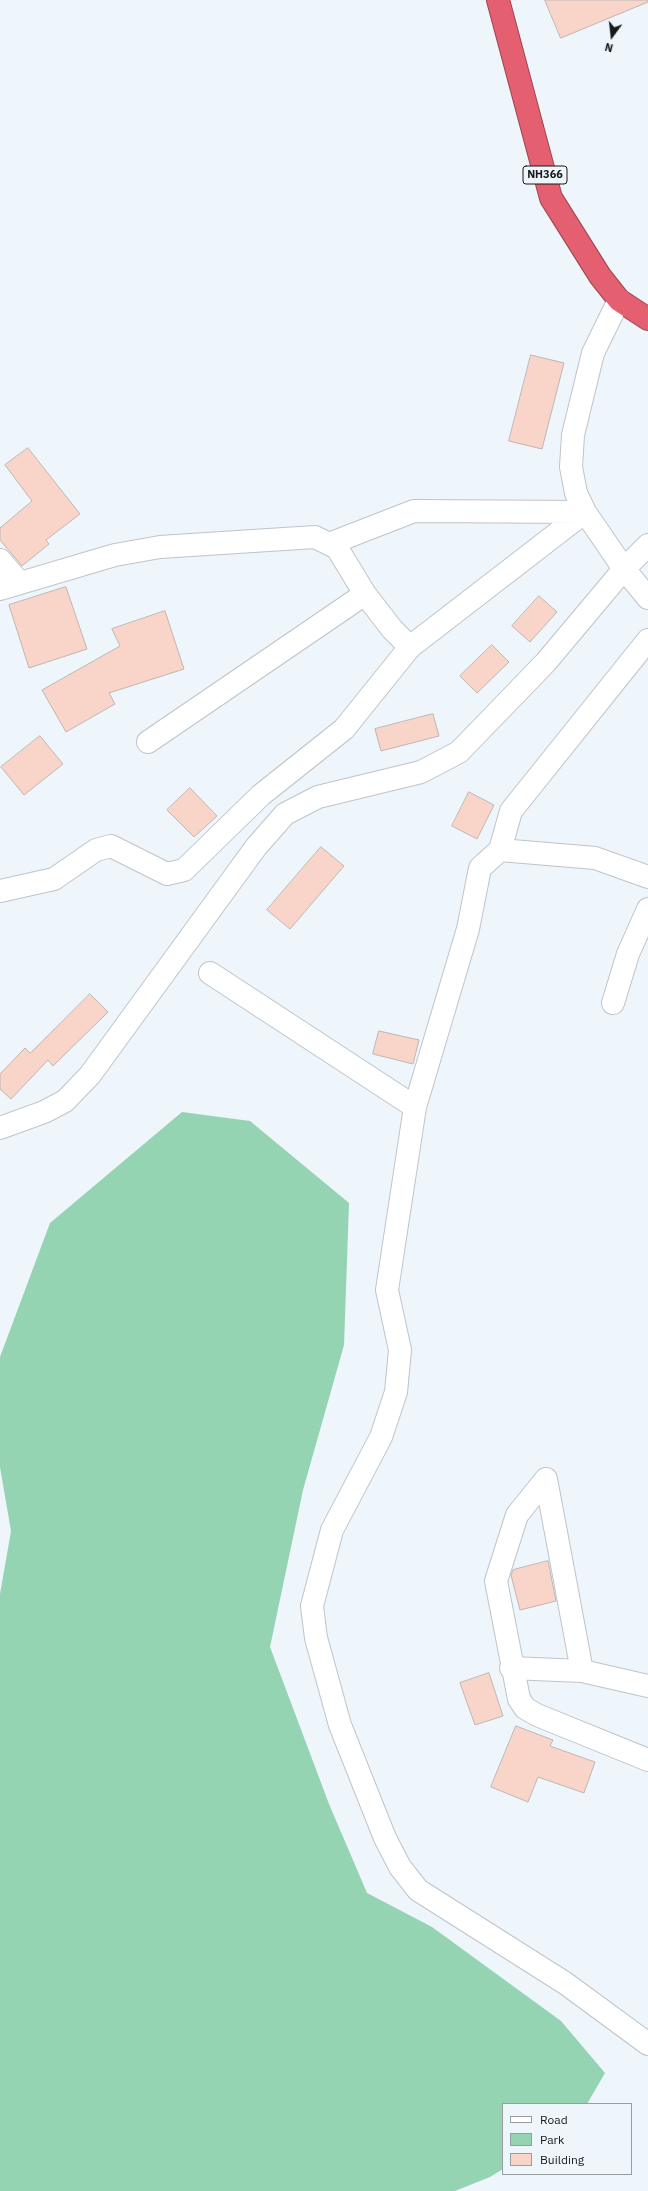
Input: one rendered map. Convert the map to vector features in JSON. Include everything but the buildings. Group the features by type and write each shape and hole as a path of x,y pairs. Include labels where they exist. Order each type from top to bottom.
{"highway":[{"name":"NH366","path":"498,0 551,198 600,276 619,300 648,319"}],"street":[{"path":"619,300 593,353 573,435 571,467 576,493 585,512 624,569 648,598"},
{"path":"329,544 414,511 585,512"},
{"path":"0,891 54,879 96,850 111,846 167,874 184,870 261,795 344,729 410,647 585,512"},
{"path":"0,560 10,586 115,555 160,547 315,537 337,548 366,594 392,629 410,647"},
{"path":"0,1128 44,1112 65,1101 90,1075 256,847 285,814 318,797 421,772 459,752 546,662 624,569 648,545"},
{"path":"148,742 366,594"},
{"path":"648,640 511,811 500,850 480,868 468,929 415,1107 387,1290 400,1350 396,1392 381,1437 332,1530 312,1606 316,1638 340,1725 385,1838 400,1867 418,1890 565,1983 648,2044"},
{"path":"500,850 595,858 648,877"},
{"path":"612,1003 628,954 648,909"},
{"path":"210,973 415,1107"},
{"path":"582,1671 546,1479 517,1515 496,1581 511,1668 519,1699 525,1708 537,1715 648,1760"},
{"path":"511,1668 582,1671 648,1686"}],"green space":[{"path":"182,1112 250,1121 349,1203 344,1345 303,1490 270,1647 329,1804 367,1893 432,1927 561,2021 605,2073 588,2103 502,2103 502,2170 490,2177 455,2191 0,2191 0,1594 11,1531 0,1467 0,1357 50,1223"}]}
